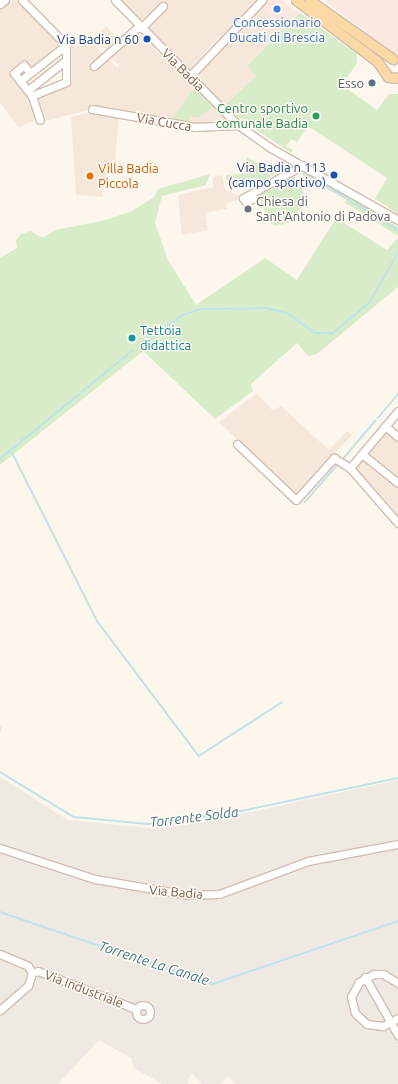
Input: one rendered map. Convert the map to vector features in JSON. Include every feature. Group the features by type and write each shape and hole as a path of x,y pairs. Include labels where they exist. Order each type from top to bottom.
{"main road":[{"path":"296,0 384,70 388,77 397,79"},
{"path":"309,0 396,59 384,70"}],"street":[{"path":"0,4 5,0"},
{"path":"22,0 66,45 64,85 30,93"},
{"name":"Via Badia","path":"115,0 238,125 303,165 398,220"},
{"path":"190,76 262,0"},
{"path":"94,66 163,6"},
{"path":"40,120 30,93 14,73 24,65 30,73 66,45"},
{"path":"30,93 66,60"},
{"name":"Via Cucca","path":"92,109 195,128 238,125"},
{"path":"254,198 246,202 243,198 303,165"},
{"path":"350,468 398,411"},
{"path":"385,426 398,437"},
{"path":"237,444 296,500 334,458 350,468 398,524"},
{"path":"362,454 398,483"},
{"name":"Via Badia","path":"0,848 95,879 189,895 219,894 308,861 398,844"},
{"name":"Via Industriale","path":"0,954 28,966 32,973 28,986 0,1010"},
{"name":"Via Industriale","path":"32,973 44,972 136,1009"},
{"path":"398,983 383,974 365,977 353,993 355,1013 371,1026 391,1023 398,1018"},
{"path":"365,977 398,1035"}],"shaded area":[{"path":"11,0 17,0 59,42 57,47 30,68 24,60 9,71 31,100 37,119 19,128 0,103 0,8"},
{"path":"119,0 259,0 220,40 217,38 189,71"},
{"path":"264,0 282,0 300,13 284,29 259,5"},
{"path":"324,0 398,0 398,53 393,53"},
{"path":"259,5 284,29 248,66 256,76 223,107 191,77"},
{"path":"106,26 118,39 107,50 94,37"},
{"path":"137,31 194,88 169,123 99,107 43,122 36,98 71,86 71,43 75,47 87,37 117,68 119,65 108,55"},
{"path":"214,107 229,123 189,125 190,117"},
{"name":"Villa Badia Piccola","path":"92,112 96,116 101,112 119,114 114,175 106,174 102,197 76,195 71,117"},
{"path":"222,175 225,190 238,195 239,200 226,203 227,209 205,213 208,230 182,235 178,195 213,187 213,177"},
{"path":"257,393 273,411 281,406 329,450 347,431 352,435 297,495 219,422"},
{"path":"387,432 398,441 398,477 369,454"},
{"path":"364,458 398,485 398,520 354,469"},
{"path":"0,777 68,820 148,828 200,823 398,780 398,1084 236,1084 228,1076 220,1084 202,1084 191,1073 187,1084 162,1084 134,1068 131,1058 99,1040 58,1084 0,1084"}],"green space":[{"name":"Centro sportivo comunale Badia","path":"300,13 357,54 357,63 342,85 377,110 389,94 398,94 398,214 375,199 387,178 308,126 297,142 291,139 286,146 293,150 291,153 223,107 256,76 247,66"},
{"path":"194,88 214,107 199,117 190,117 189,125 169,123"},
{"path":"246,157 274,171 286,170 251,185 228,186 226,175 249,173"},
{"path":"304,169 348,195 346,199 305,178 300,171"},
{"path":"210,174 206,185 162,196 155,223 168,260 196,305 265,258 297,280 336,218 387,250 398,238 398,287 317,354 308,356 297,343 251,384 253,391 215,419 143,351 0,465 0,258 17,248 16,240 21,234 30,231 43,238 55,230 102,221 132,211 154,197 158,189"},
{"path":"293,174 308,200 288,223 275,226 269,222 257,192"},
{"path":"351,197 398,227 398,236 344,202"}],"waterway":[{"path":"304,172 398,230"},
{"path":"139,345 183,315 202,309 267,308 289,314 315,333 333,333 369,303 398,253"},
{"path":"0,459 133,350"},
{"path":"378,418 398,394"},
{"path":"344,458 375,421"},
{"path":"11,450 98,622 199,756 281,703"},
{"path":"305,502 338,464"},
{"name":"Torrente Solda","path":"0,772 74,817 148,824 232,813 398,778"},
{"name":"Torrente La Canale","path":"0,912 213,984 398,921"}],"place":[{"name":"Concessionario Ducati di Brescia","path":"277,9"},
{"name":"Via Badia n 60","path":"147,39"},
{"name":"Esso","path":"372,83"},
{"name":"Centro sportivo comunale Badia","path":"316,116"},
{"name":"Via Badia n 113 (campo sportivo)","path":"334,175"},
{"name":"Villa Badia Piccola","path":"90,176"},
{"name":"Chiesa di Sant'Antonio di Padova","path":"248,209"},
{"name":"Tettoia didattica","path":"132,338"}]}
